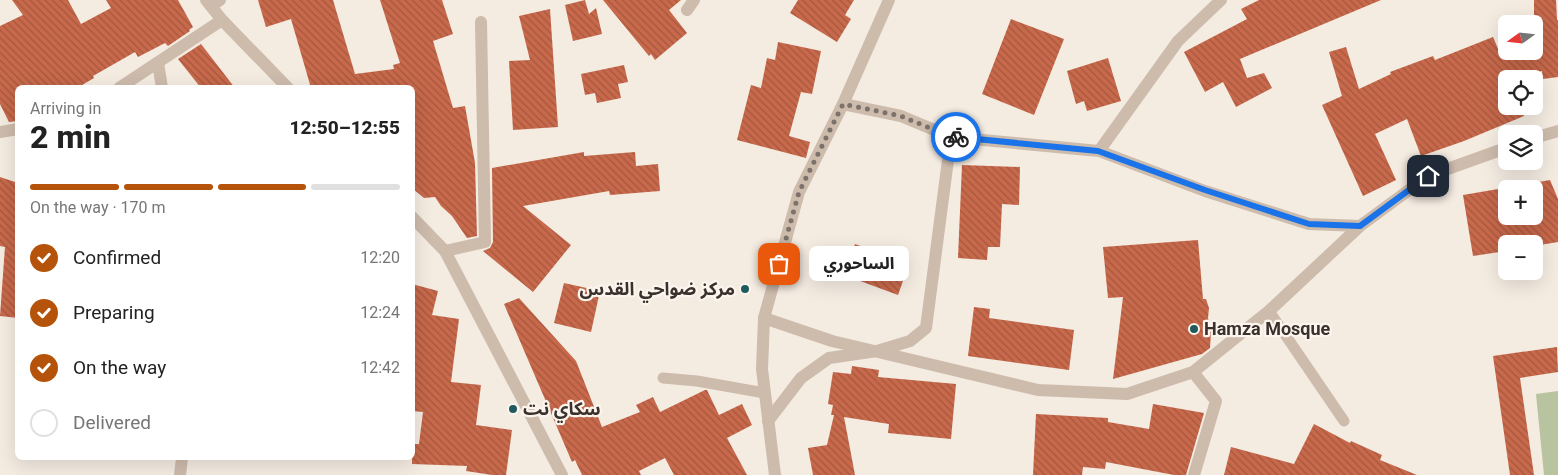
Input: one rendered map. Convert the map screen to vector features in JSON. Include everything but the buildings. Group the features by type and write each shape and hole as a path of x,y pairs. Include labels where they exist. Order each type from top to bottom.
{"street":[{"path":"774,475 762,370 764,318 799,192 843,104 889,0"},
{"path":"1098,151 1178,41 1221,0"},
{"path":"212,2 222,20 285,85"},
{"path":"124,85 222,20"},
{"path":"445,251 485,242 481,22"},
{"path":"158,63 162,85"},
{"path":"843,104 901,116 951,137 1098,151 1205,190 1309,224 1360,226"},
{"path":"0,132 15,130"},
{"path":"1543,135 1558,131"},
{"path":"768,420 801,378 829,358 877,352 910,341 926,328 951,137"},
{"path":"764,318 877,352 1038,390 1127,394 1193,372 1269,311 1360,226 1428,176 1498,151"},
{"path":"415,220 445,251 562,475"},
{"path":"1193,372 1216,401 1194,475"},
{"path":"180,475 182,460"}],"lane":[{"path":"1269,311 1344,421"},
{"path":"663,378 697,381 765,393"}],"green space":[{"path":"1558,391 1558,475 1544,475 1536,394"}],"way so far":[{"path":"779,264 799,192 843,104 901,116 951,137 956,137"}],"place":[{"name":"الساحوري","path":"779,264"},
{"name":"مركز ضواحي القدس","path":"745,289"},
{"name":"Hamza Mosque","path":"1194,329"},
{"name":"سكاي نت","path":"513,409"}],"route":[{"path":"956,137 1098,151 1205,190 1309,224 1360,226 1428,176"}]}
